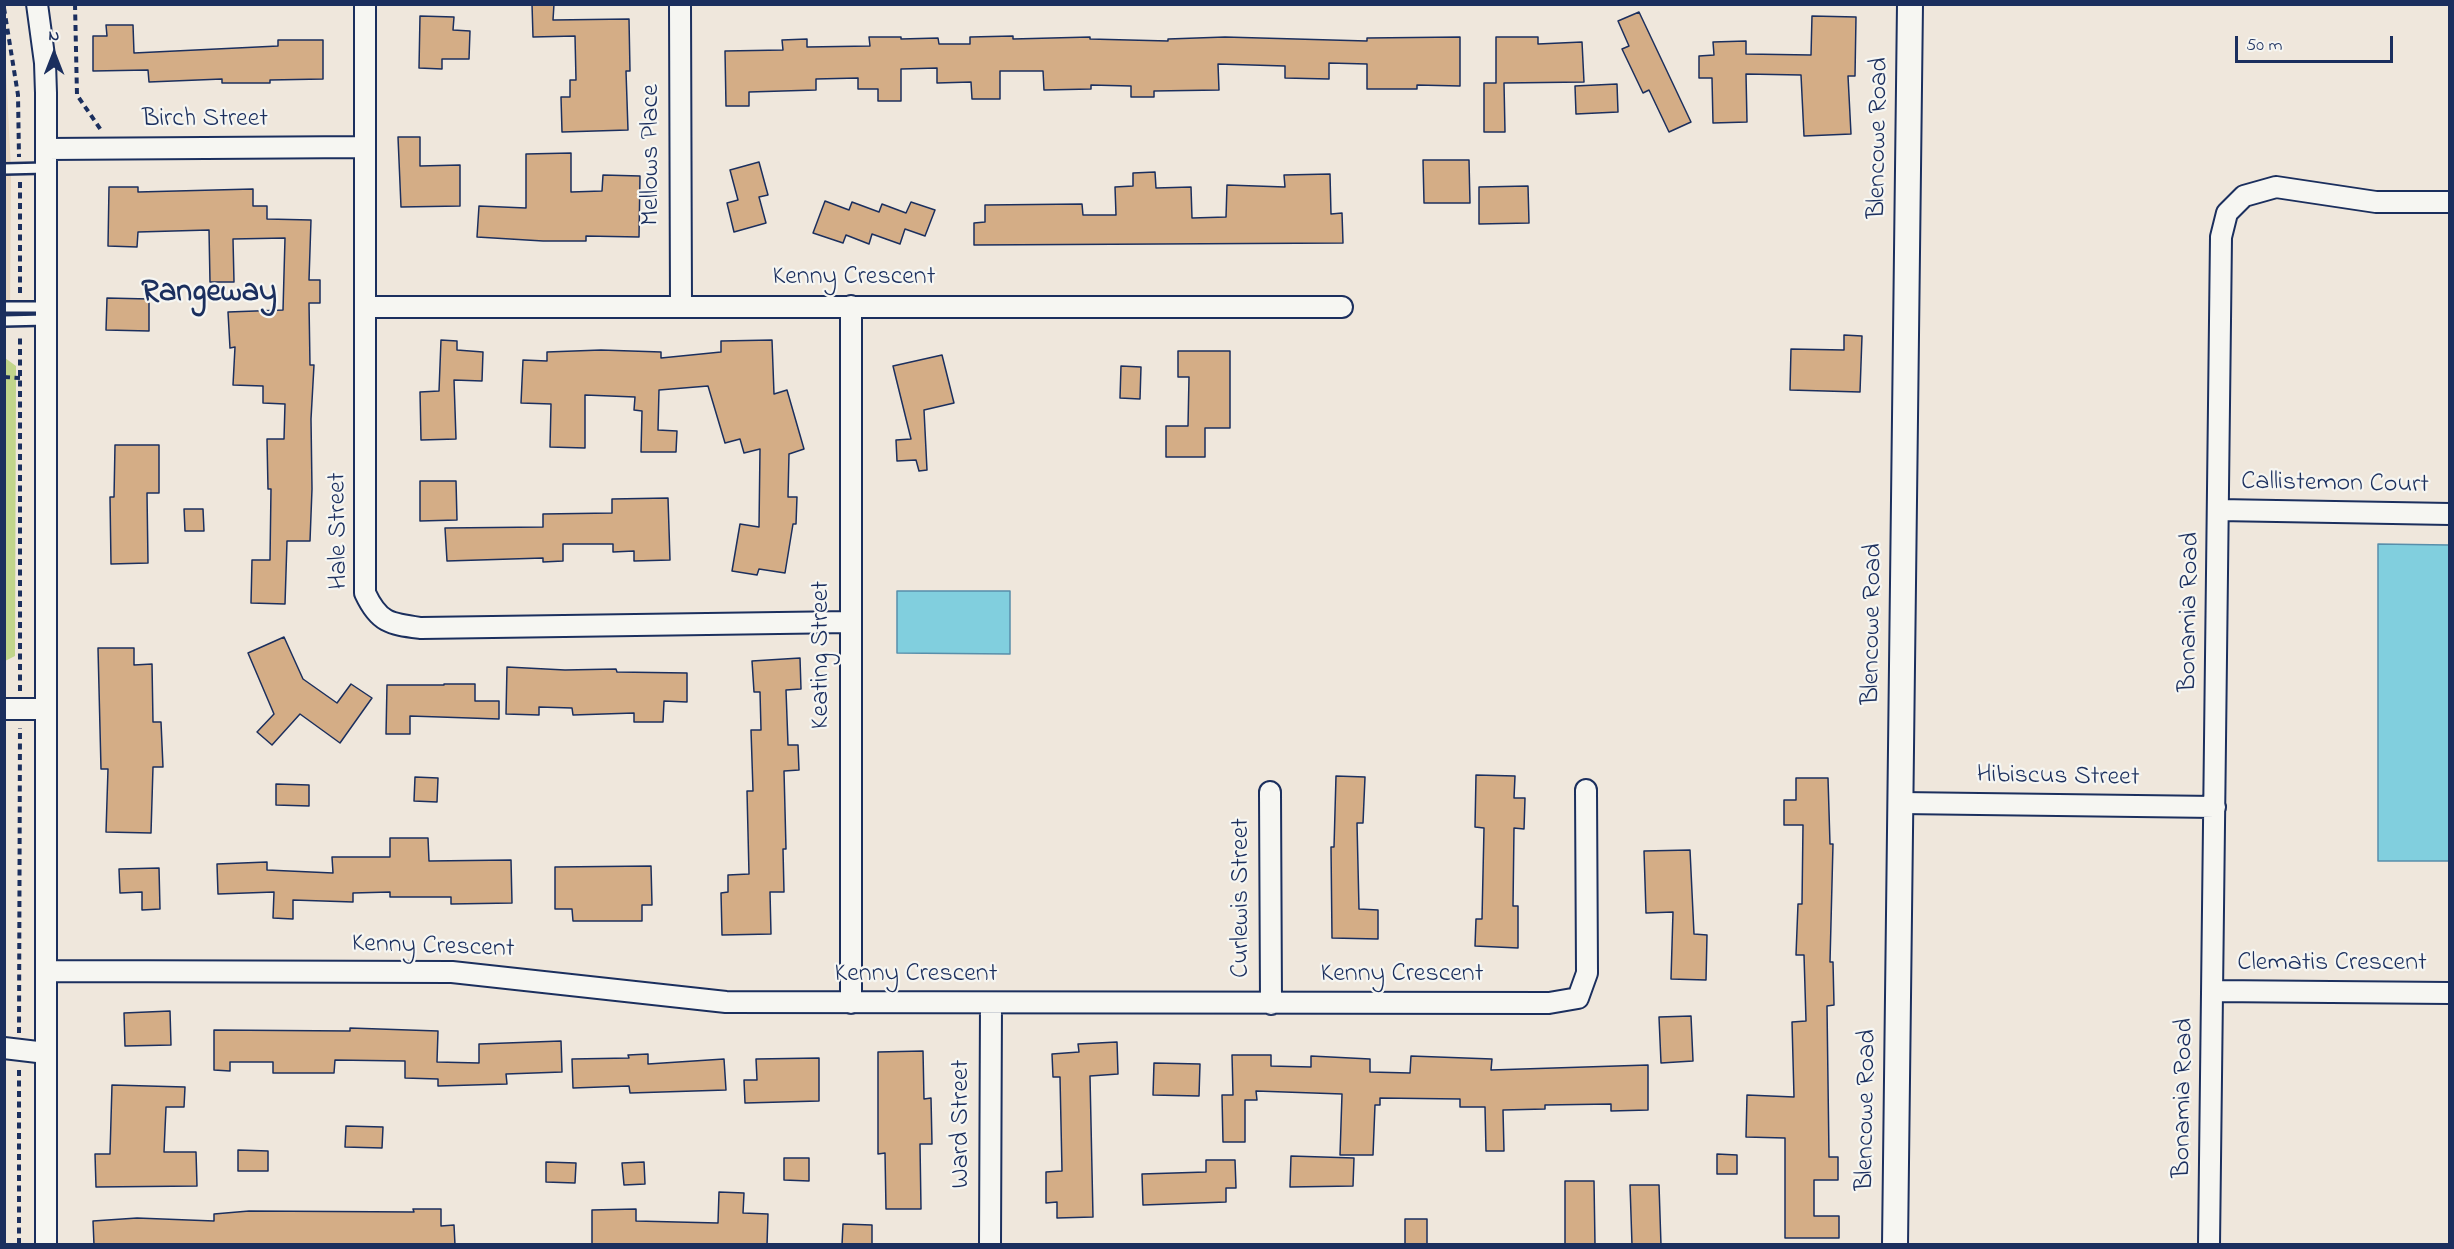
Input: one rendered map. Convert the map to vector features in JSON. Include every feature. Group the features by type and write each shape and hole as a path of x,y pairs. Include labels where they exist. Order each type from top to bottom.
{"street":[{"path":"37,4 45,63 46,159 46,1245"},
{"name":"Hale Street","path":"365,4 365,593 373,610 393,624 422,628 850,622"},
{"name":"Mellows Place","path":"680,4 681,306"},
{"name":"Blencowe Road","path":"1895,1245 1910,4"},
{"name":"Birch Street","path":"46,159 364,147"},
{"name":"Bonamia Road","path":"2209,1245 2221,237 2227,213 2244,196 2276,187 2376,202 2450,202"},
{"name":"Keating Street","path":"851,306 851,1003"},
{"name":"Kenny Crescent","path":"366,308 1342,307"},
{"name":"Callistemon Court","path":"2219,510 2450,514"},
{"path":"4,709 46,709"},
{"name":"Kenny Crescent","path":"46,970 452,972 726,1002 1549,1003 1578,998 1587,973 1586,790"},
{"name":"Curlewis Street","path":"1270,792 1271,1004"},
{"name":"Hibiscus Street","path":"1900,803 2215,807"},
{"name":"Clematis Crescent","path":"2213,991 2450,993"},
{"name":"Ward Street","path":"990,1245 991,1003"},
{"path":"4,1048 46,1053"}],"lane":[{"path":"4,169 20,168 46,159"},
{"path":"4,307 20,307 46,314"},
{"path":"4,321 20,321 46,314"}],"path":[{"path":"75,4 77,95 102,132"},
{"path":"4,8 18,95 20,307"},
{"path":"20,321 20,687"},
{"path":"4,377 20,378"},
{"path":"20,731 20,1026"},
{"path":"20,1072 20,1245"}],"shaded area":[{"path":"5,53 11,168 10,327 4,327"}],"green space":[{"path":"5,358 16,366 15,656 5,661"}],"water":[{"path":"2378,544 2449,545 2449,861 2378,861"},
{"path":"897,591 1010,591 1010,654 897,653"}],"building":[{"path":"532,4 554,4 553,20 629,19 630,71 626,71 628,130 562,132 561,97 570,97 570,80 576,80 575,36 533,37"},
{"path":"1639,12 1691,122 1669,132 1649,90 1643,93 1622,49 1629,46 1618,21"},
{"path":"420,16 454,17 453,30 470,31 469,59 442,59 442,69 419,68"},
{"path":"1812,16 1856,17 1855,76 1848,76 1851,134 1804,136 1801,75 1746,74 1747,122 1713,123 1712,78 1699,78 1699,56 1714,55 1713,42 1746,41 1746,54 1811,55"},
{"path":"106,25 133,25 134,53 278,46 278,40 323,40 323,79 270,80 270,83 222,83 222,79 149,82 148,70 93,71 93,36 107,36"},
{"path":"1013,36 1013,39 1090,37 1090,39 1168,41 1168,39 1225,37 1367,41 1367,38 1460,37 1460,86 1417,85 1417,89 1367,89 1367,64 1329,63 1329,79 1285,78 1285,66 1218,64 1219,90 1154,91 1154,97 1131,97 1131,86 1091,85 1091,89 1044,90 1043,71 1000,71 1000,99 972,99 971,82 937,83 937,68 901,69 901,101 878,101 878,89 858,89 858,78 816,79 816,90 749,92 749,106 726,106 725,51 783,50 782,40 807,39 807,47 870,46 869,37 938,38 939,44 970,44 970,37"},
{"path":"1496,37 1538,37 1538,44 1582,42 1584,82 1504,83 1505,132 1484,132 1484,83 1496,83"},
{"path":"1617,84 1618,112 1576,114 1575,86"},
{"path":"398,137 420,137 420,166 460,165 460,206 401,207"},
{"path":"571,153 571,192 602,191 603,175 640,176 639,237 586,236 586,241 543,241 477,237 479,206 526,208 526,154"},
{"path":"1423,160 1469,160 1470,203 1424,203"},
{"path":"759,162 768,195 759,197 766,223 734,232 727,203 738,200 730,170"},
{"path":"1155,172 1156,188 1191,187 1192,218 1226,217 1227,185 1285,187 1284,175 1330,174 1331,214 1342,213 1343,243 974,245 974,223 985,222 985,205 1082,204 1083,215 1116,215 1115,187 1133,186 1133,173"},
{"path":"1528,186 1529,223 1479,224 1479,187"},
{"path":"109,187 138,187 138,192 253,189 253,206 267,206 267,219 311,220 309,280 320,280 320,303 309,303 310,365 314,365 310,541 287,541 285,604 251,603 252,560 270,560 271,489 268,489 267,439 284,439 285,404 263,403 263,386 233,385 235,347 230,348 228,312 283,310 285,238 233,239 234,282 210,282 209,230 138,232 137,247 108,246"},
{"path":"825,201 849,210 852,202 879,212 882,204 906,213 911,202 935,210 925,236 905,229 900,244 872,234 869,244 846,235 843,243 813,233"},
{"path":"107,298 149,299 149,331 106,330"},
{"path":"1844,335 1862,336 1860,392 1790,390 1791,349 1844,350"},
{"path":"441,340 457,341 457,350 483,352 482,381 454,380 456,439 421,440 420,392 439,391"},
{"path":"772,340 774,394 787,390 804,449 789,454 788,497 797,497 796,524 793,524 785,573 759,569 757,575 732,571 740,524 759,527 760,449 744,453 740,439 725,443 708,386 659,390 658,430 677,431 676,452 641,452 642,411 634,410 635,397 585,395 585,448 550,447 551,404 521,403 523,360 547,361 547,352 601,350 661,352 661,358 721,352 721,341"},
{"path":"1178,351 1230,351 1230,428 1205,428 1205,457 1166,457 1166,426 1188,426 1189,377 1178,377"},
{"path":"942,355 954,403 924,410 927,470 919,471 916,460 897,461 896,440 911,439 893,366"},
{"path":"1121,366 1141,367 1140,399 1120,398"},
{"path":"115,445 159,445 159,493 147,493 148,563 111,564 110,497 114,497"},
{"path":"420,481 456,481 457,520 420,521"},
{"path":"668,498 670,560 634,561 634,551 613,552 613,544 563,544 563,561 543,562 543,558 447,561 445,528 543,527 543,514 612,513 612,499"},
{"path":"184,509 203,509 204,531 185,531"},
{"path":"284,637 303,679 337,703 351,684 372,698 340,743 300,714 272,745 257,732 274,714 248,653"},
{"path":"98,648 134,648 134,665 152,664 153,722 161,722 163,767 153,767 151,833 106,832 108,769 101,769"},
{"path":"800,658 801,689 786,690 788,745 798,745 799,770 784,771 786,849 783,849 784,892 770,892 771,934 722,935 721,893 728,892 728,875 749,874 747,791 753,791 751,730 761,730 760,692 754,692 752,661"},
{"path":"507,667 687,673 687,702 664,701 663,722 634,722 634,713 573,715 572,708 539,707 539,715 506,714"},
{"path":"475,684 475,701 499,701 499,719 410,716 410,734 386,734 387,685"},
{"path":"1476,775 1515,776 1514,798 1525,798 1524,829 1514,828 1513,906 1518,906 1518,948 1475,946 1476,919 1482,919 1484,828 1475,827"},
{"path":"1336,776 1365,777 1363,823 1357,823 1359,909 1378,910 1378,939 1332,938 1331,847 1334,847"},
{"path":"415,777 438,778 437,802 414,801"},
{"path":"1796,778 1828,778 1830,844 1833,844 1830,962 1833,962 1834,1005 1827,1006 1829,1157 1838,1157 1838,1180 1814,1180 1814,1216 1839,1216 1839,1238 1785,1238 1785,1138 1746,1137 1747,1095 1794,1097 1792,1022 1806,1021 1804,955 1796,955 1798,904 1802,904 1803,825 1784,825 1784,800 1796,800"},
{"path":"276,784 309,785 309,806 276,805"},
{"path":"390,838 428,838 429,861 511,860 512,903 451,904 451,897 390,897 390,892 353,893 353,902 293,900 293,919 273,918 274,892 218,894 217,864 267,862 267,870 333,873 332,857 390,857"},
{"path":"1690,850 1694,934 1707,935 1706,980 1671,979 1673,912 1646,913 1644,851"},
{"path":"651,866 652,905 642,905 642,921 573,921 572,909 555,909 555,867"},
{"path":"159,868 160,909 142,910 142,892 120,893 119,869"},
{"path":"170,1011 171,1045 125,1046 124,1013"},
{"path":"1691,1016 1693,1061 1661,1063 1659,1017"},
{"path":"350,1028 438,1031 437,1062 479,1063 479,1044 561,1041 562,1072 506,1074 507,1084 438,1086 438,1079 405,1078 405,1061 335,1060 334,1073 273,1073 273,1062 230,1062 230,1071 214,1070 214,1030 350,1031"},
{"path":"1117,1042 1118,1074 1090,1076 1093,1217 1057,1218 1057,1202 1046,1203 1046,1172 1062,1171 1060,1077 1053,1077 1052,1054 1079,1052 1078,1044"},
{"path":"923,1051 924,1099 931,1098 932,1144 920,1144 921,1209 886,1209 885,1153 878,1154 878,1052"},
{"path":"648,1054 648,1064 724,1059 726,1090 630,1093 629,1086 573,1088 572,1059 629,1058 628,1055"},
{"path":"1232,1055 1271,1055 1271,1066 1311,1067 1311,1056 1370,1059 1370,1072 1410,1073 1411,1056 1492,1059 1491,1070 1648,1065 1648,1110 1611,1111 1611,1104 1545,1105 1545,1109 1503,1110 1504,1151 1486,1151 1485,1107 1460,1107 1460,1099 1380,1098 1380,1105 1375,1105 1373,1155 1340,1155 1342,1094 1256,1091 1257,1100 1245,1100 1245,1142 1223,1142 1222,1095 1233,1095"},
{"path":"819,1058 819,1101 745,1103 744,1080 757,1080 756,1059"},
{"path":"1154,1063 1200,1064 1199,1096 1153,1095"},
{"path":"112,1085 185,1087 184,1107 166,1107 164,1152 196,1152 197,1186 96,1187 95,1154 110,1154"},
{"path":"346,1126 383,1127 382,1148 345,1147"},
{"path":"238,1150 268,1151 268,1171 238,1171"},
{"path":"1717,1154 1737,1155 1737,1174 1717,1174"},
{"path":"1291,1156 1354,1158 1353,1186 1290,1187"},
{"path":"784,1158 809,1158 809,1181 784,1180"},
{"path":"1206,1160 1235,1160 1236,1188 1226,1188 1226,1202 1143,1205 1142,1174 1206,1172"},
{"path":"546,1162 576,1163 575,1183 546,1182"},
{"path":"644,1162 645,1184 624,1185 622,1163"},
{"path":"1565,1181 1594,1181 1595,1245 1565,1245"},
{"path":"1630,1185 1659,1185 1661,1245 1632,1245"},
{"path":"719,1192 744,1193 743,1213 768,1214 767,1245 592,1245 592,1210 636,1209 636,1221 718,1223"},
{"path":"413,1209 441,1209 441,1226 454,1225 455,1245 94,1245 93,1221 137,1218 214,1221 214,1214 249,1211 414,1212"},
{"path":"1405,1219 1427,1219 1427,1245 1405,1245"},
{"path":"843,1224 872,1225 872,1245 842,1245"}],"district":[{"name":"Rangeway","path":"209,295"}]}
